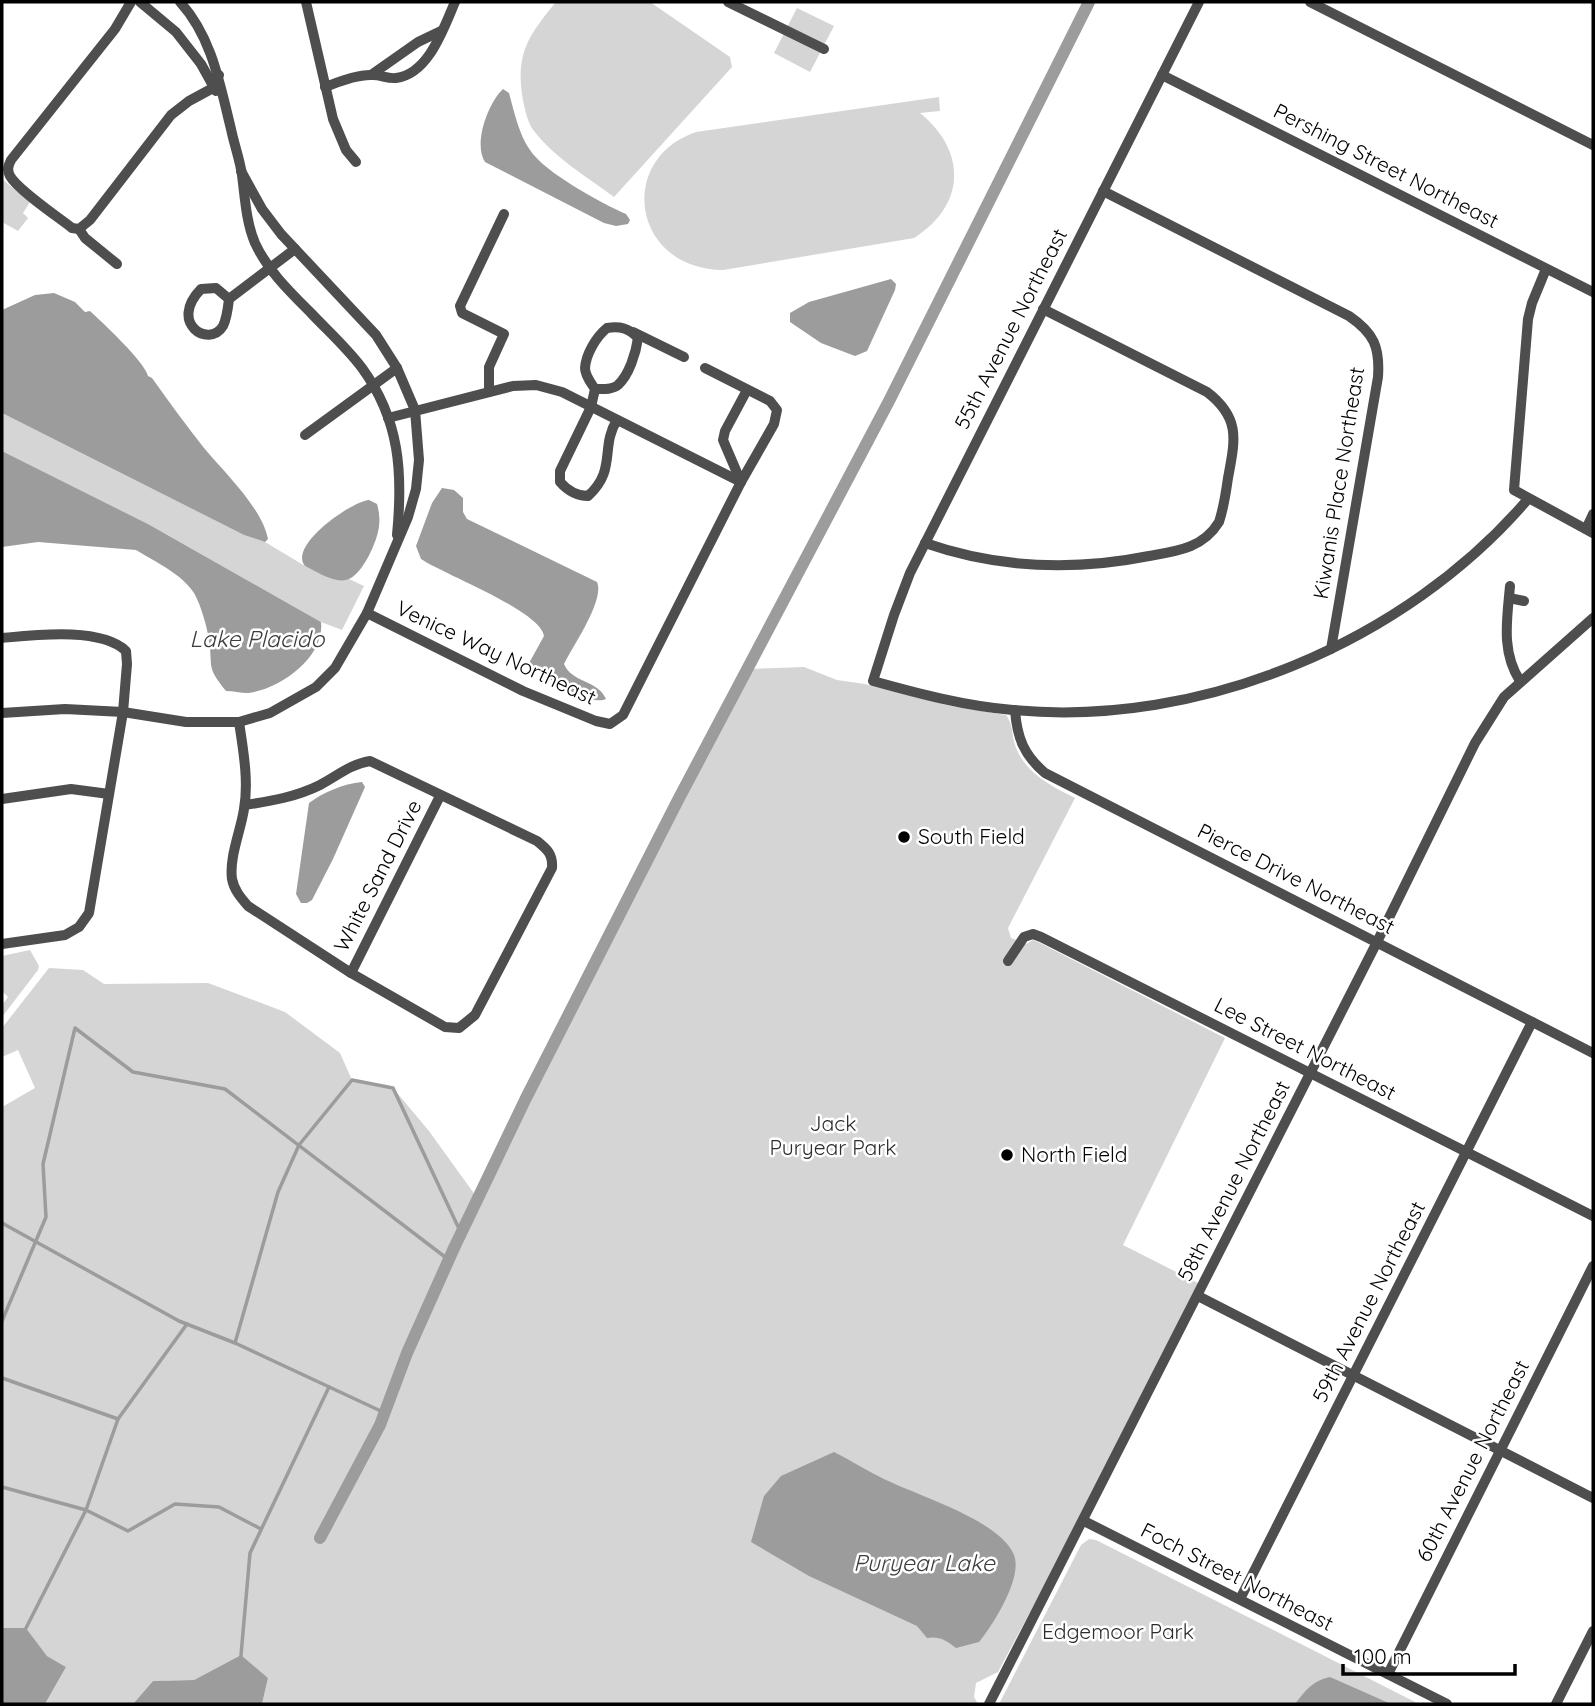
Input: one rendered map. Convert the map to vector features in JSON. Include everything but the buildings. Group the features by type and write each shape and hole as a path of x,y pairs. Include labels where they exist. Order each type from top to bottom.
{"street":[{"path":"131,2 115,29 9,164 9,175 18,185 72,228 79,229 90,220 171,115 188,101 213,88 219,75"},
{"path":"140,2 176,32 201,64 213,88 223,98"},
{"path":"180,2 202,36 219,75 242,171 247,213 254,240 270,268 362,368 388,418 400,464 396,544"},
{"path":"306,2 339,136 356,162"},
{"path":"371,75 394,78 414,69 429,55 455,2"},
{"path":"729,2 824,50"},
{"name":"55th Avenue Northeast","path":"1015,710 940,699 873,681 902,591 925,543 1199,2"},
{"path":"1310,2 1593,145"},
{"path":"325,87 371,75 418,42 441,31"},
{"name":"Pershing Street Northeast","path":"1162,75 1593,292"},
{"path":"2,713 65,709 123,712 186,722 239,722 270,713 316,687 335,668 366,613 408,517 416,489 419,460 415,410 397,368 376,335 295,249 262,209 242,171"},
{"name":"Kiwanis Place Northeast","path":"1103,191 1349,316 1368,330 1373,338 1378,356 1378,377 1331,649"},
{"path":"489,392 489,367 504,334 462,313 460,306 504,214"},
{"path":"79,229 85,238 117,264"},
{"path":"229,299 216,288 201,289 191,299 188,313 193,328 204,335 212,335 221,330 229,299 295,249"},
{"path":"1546,269 1532,303 1523,368 1514,490 1590,531 1593,514"},
{"path":"925,543 985,559 1059,566 1105,564 1195,546 1213,531 1219,522 1234,447 1234,432 1226,409 1207,392 1043,309"},
{"path":"632,331 638,338 629,368 617,386 610,389 595,388 587,378 585,369 592,347 607,328 619,327 632,331 684,357"},
{"path":"305,435 397,368"},
{"path":"705,369 770,401 777,410 774,424 741,482"},
{"path":"388,418 513,386 536,385 562,392 741,482"},
{"path":"595,388 591,407 560,471 560,482 579,496 587,496 603,478 609,456 610,432 617,420"},
{"path":"741,482 723,440 747,390"},
{"name":"Venice Way Northeast","path":"366,613 523,691 596,722 610,724 623,715 741,482"},
{"path":"1015,710 1100,711 1174,702 1275,673 1331,649 1420,597 1480,550 1528,499"},
{"path":"1510,586 1506,649 1520,681"},
{"path":"1509,598 1524,601"},
{"name":"58th Avenue Northeast","path":"989,1704 1198,1296 1475,743 1504,697 1593,618"},
{"path":"2,638 46,635 116,642 126,652 127,664 123,712 89,913 79,927 65,935 2,944"},
{"name":"Pierce Drive Northeast","path":"1015,710 1019,739 1025,754 1045,773 1593,1053"},
{"path":"239,722 244,756 245,805 232,865 232,879 237,894 248,906 351,973 445,1027 459,1028 475,1015 552,868 548,850 537,841 370,761 358,763 320,785 296,795 245,805"},
{"path":"2,799 71,789 109,794"},
{"name":"White Sand Drive","path":"351,973 440,796"},
{"name":"Lee Street Northeast","path":"1009,961 1024,937 1033,934 1041,937 1593,1216"},
{"name":"59th Avenue Northeast","path":"1240,1600 1532,1022"},
{"name":"60th Avenue Northeast","path":"1388,1674 1593,1266"},
{"path":"1198,1296 1593,1497"},
{"name":"Foch Street Northeast","path":"1084,1521 1447,1704"},
{"path":"1556,1704 1593,1631"}],"green space":[{"path":"556,2 650,2 730,57 732,67 614,197 572,167 542,141 527,117 521,84 526,46"},
{"path":"797,8 834,26 810,72 774,53"},
{"path":"939,97 940,111 920,113 946,144 954,177 951,194 931,225 914,238 723,270 692,265 669,252 653,233 645,211 645,187 654,165 670,146 696,132"},
{"path":"2,179 30,202 23,213 28,218 18,231 2,222"},
{"path":"2,413 244,535 265,542 305,566 337,580 349,579 364,586 342,630 321,622 148,524 2,451"},
{"name":"Jack Puryear Park","path":"804,667 837,680 865,684 946,705 1006,715 1011,724 1014,742 1024,762 1038,776 1075,798 1008,928 1011,938 1026,944 1033,940 1038,942 1225,1038 1123,1245 1198,1283 1059,1558 998,1672 976,1683 974,1697 978,1704 262,1704 268,1678 241,1655 194,1680 153,1681 133,1704 45,1704 66,1667 47,1656 26,1628 2,1628 2,1107 35,1088 18,1050 2,1057 2,1028 49,968 83,970 104,984 208,983 285,1012 340,1053 352,1080 393,1088 429,1131 478,1199 526,1098 747,669"},
{"path":"30,950 39,966 38,970 2,1017 2,1005 8,997 2,991 2,956"},
{"name":"Edgemoor Park","path":"1089,1539 1096,1540 1419,1704 999,1704 1081,1545"}],"water":[{"path":"503,89 509,93 517,123 537,159 574,186 626,214 630,220 628,224 616,226 604,223 485,162 481,135 492,104"},
{"path":"891,279 896,284 895,290 867,351 855,356 821,343 790,322 790,313 809,302"},
{"path":"54,293 75,302 85,312 90,311 131,352 204,448 251,503 264,527 268,539 265,542 244,535 2,413 2,310 35,295"},
{"name":"Lake Placido","path":"2,451 148,524 321,622 316,647 298,669 273,685 248,693 226,691 211,667 207,629 197,598 189,586 167,568 136,550 38,542 2,547"},
{"path":"442,488 454,490 463,498 463,512 467,519 597,582 598,590 592,611 564,664 573,675 597,688 606,699 598,700 578,694 528,665 544,636 539,626 510,605 421,559 416,546 432,503"},
{"path":"369,500 377,504 379,526 376,540 358,572 346,580 341,580 330,578 305,566 302,558 313,537 336,516"},
{"path":"362,782 365,787 333,859 312,900 301,903 296,894 309,803 334,789"},
{"name":"Puryear Lake","path":"834,1452 886,1480 958,1511 993,1531 1006,1543 1014,1555 1016,1565 1011,1588 999,1613 979,1642 956,1648 942,1639 927,1638 917,1626 809,1576 751,1542 764,1496 781,1476"},
{"path":"2,1628 26,1628 47,1656 66,1667 45,1704 2,1704"},
{"path":"241,1655 268,1678 262,1704 133,1704 153,1681 194,1680"},
{"path":"1330,1677 1391,1704 1295,1704 1314,1683"}],"waterway":[{"path":"320,1538 380,1425 407,1353 526,1098 678,800 889,401 1089,2"},
{"path":"2,1321 46,1217 43,1164 75,1028 133,1072 225,1089 449,1260"},
{"path":"235,1343 278,1192 299,1145 352,1080 393,1088 461,1233"},
{"path":"2,1223 179,1321 235,1343 385,1413"},
{"path":"26,1628 86,1510 118,1419 187,1324"},
{"path":"2,1378 118,1419"},
{"path":"241,1655 250,1553 329,1387"},
{"path":"2,1487 86,1510 128,1531 175,1504 219,1507 261,1529"}],"place":[{"name":"South Field","path":"904,837"},
{"name":"North Field","path":"1007,1155"}]}
